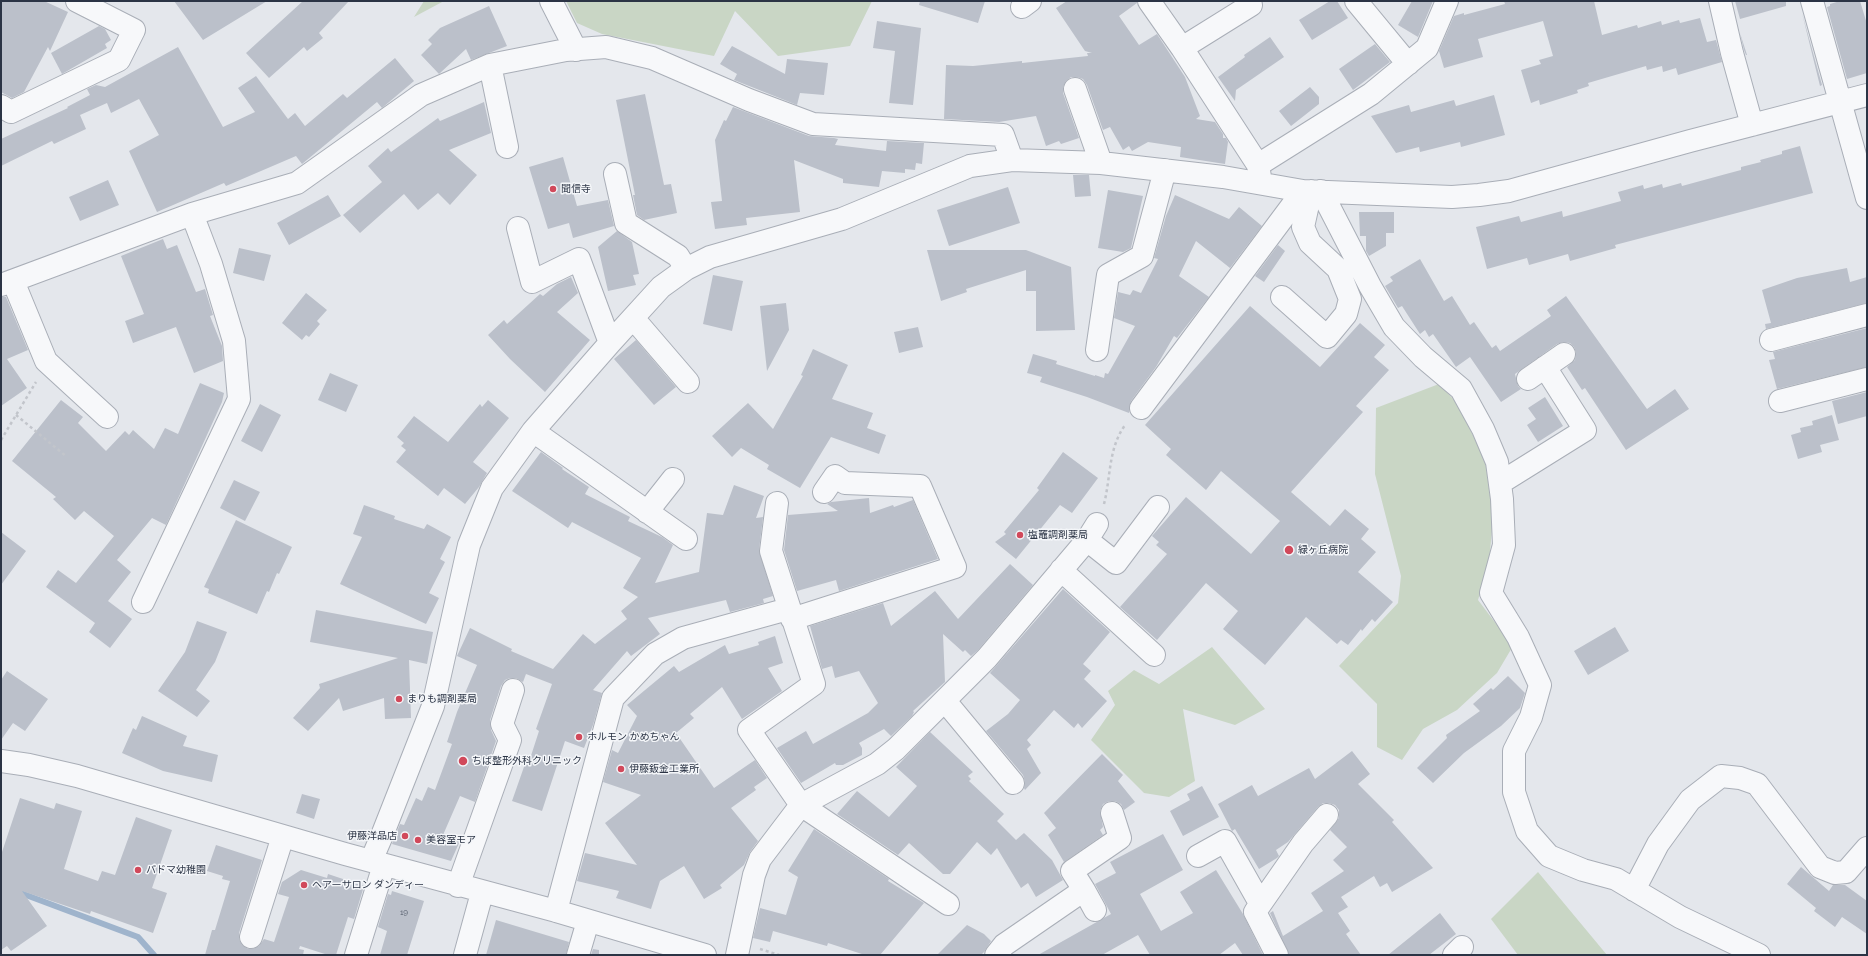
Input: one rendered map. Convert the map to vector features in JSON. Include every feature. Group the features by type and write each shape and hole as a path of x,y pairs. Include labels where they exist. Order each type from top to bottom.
{"street":[{"path":"1,106 11,112 119,60 134,30 77,1"},
{"path":"551,1 576,50"},
{"path":"1149,1 1182,48 1259,174"},
{"path":"1356,1 1408,64"},
{"path":"1259,174 1371,94 1427,48 1447,1"},
{"path":"1720,1 1732,53 1752,125"},
{"path":"1812,1 1867,198"},
{"path":"1182,48 1251,5"},
{"path":"107,417 46,361 4,283 192,214 297,183 421,95 490,65 576,50 606,48 652,58 750,100 813,124 1004,135 1012,160"},
{"path":"490,65 507,147"},
{"path":"1075,89 1101,163"},
{"path":"356,955 383,833 433,706 469,545 492,488 533,431 610,343 661,287 686,269 710,257 842,219 970,166 1012,160 1101,163 1165,170 1259,174 1312,191 1452,197 1479,195 1509,191 1867,95"},
{"path":"1097,350 1108,275 1142,256 1165,170"},
{"path":"615,174 626,223 678,256 686,269"},
{"path":"1282,297 1327,337 1346,314 1350,299 1338,269 1310,243 1303,226 1312,191"},
{"path":"1141,408 1312,191"},
{"path":"1312,191 1394,327 1423,357 1461,389 1483,429 1497,462 1500,483 1504,545 1491,593 1518,637 1540,685 1531,717 1514,751 1514,792 1527,831 1550,856 1583,870 1616,879 1680,917 1759,955"},
{"path":"143,602 239,399 234,341 211,264 192,214"},
{"path":"518,228 532,282 579,259 610,343"},
{"path":"1770,340 1867,315"},
{"path":"633,318 688,382"},
{"path":"1500,483 1585,430 1536,373 1564,354"},
{"path":"1780,401 1867,380"},
{"path":"533,431 686,539"},
{"path":"556,911 613,698 655,654 683,638 790,614 955,567 920,486 845,483 834,478"},
{"path":"647,512 673,479"},
{"path":"777,503 771,551 790,614 814,684 749,730 801,805 948,904"},
{"path":"745,951 754,875 760,859 801,805 877,764 896,749 987,658 1092,532 1116,563 1158,507"},
{"path":"1061,570 1154,655"},
{"path":"458,886 510,740 502,724 513,690"},
{"path":"945,701 1013,783"},
{"path":"1,761 29,765 76,776 482,893 556,911 705,955"},
{"path":"1634,890 1658,844 1690,800 1721,776 1740,778 1757,784 1820,866 1835,873 1846,872 1867,848"},
{"path":"1096,910 1072,871 1120,838 1112,812"},
{"path":"1277,955 1254,912 1303,843 1327,815"},
{"path":"251,937 283,836"},
{"path":"1198,856 1225,841 1260,903"},
{"path":"996,955 1004,945 1084,890"},
{"path":"465,955 482,893"},
{"path":"578,955 588,921"}],"path":[{"path":"1,440 30,391"},
{"path":"1092,532 1109,488 1111,458 1118,434 1129,419 1141,408"},
{"path":"16,415 67,457"},
{"path":"745,951 779,955"}],"green space":[{"path":"424,1 444,1 414,17"},
{"path":"566,1 872,1 850,46 778,56 735,11 714,56 602,34 577,23"},
{"path":"1439,384 1457,403 1485,460 1493,517 1489,564 1478,600 1513,646 1497,673 1457,710 1423,729 1402,760 1377,747 1377,704 1339,666 1398,603 1401,576 1375,474 1376,408"},
{"path":"1212,647 1265,709 1235,725 1183,709 1195,781 1169,797 1144,793 1091,740 1115,705 1108,691 1134,670 1159,684"},
{"path":"1538,872 1607,955 1518,955 1491,919"}],"building":[{"path":"1,1 44,1 68,12 50,51 48,47 24,92 12,98 1,92"},
{"path":"174,1 267,1 203,40"},
{"path":"303,1 349,1 319,33 323,38 307,51 304,47 269,78 246,53"},
{"path":"920,1 985,1 978,23 919,5"},
{"path":"1067,1 1137,1 1137,3 1119,16 1139,45 1157,34 1185,77 1200,116 1196,119 1215,122 1223,134 1223,138 1226,138 1228,142 1225,164 1180,157 1181,147 1148,142 1132,151 1129,146 1123,150 1110,127 1103,130 1087,85 1083,79 1077,77 1071,77 1066,81 1063,87 1063,93 1079,138 1061,144 1059,141 1046,146 1036,116 999,122 944,119 946,65 973,66 1022,61 1022,63 1088,56 1087,53 1092,53 1085,51 1056,8"},
{"path":"1330,1 1337,1 1348,18 1312,40 1299,20"},
{"path":"1412,1 1433,1 1418,37 1398,25"},
{"path":"1504,1 1594,1 1602,35 1637,25 1638,28 1661,21 1662,25 1679,20 1680,23 1700,18 1707,42 1716,40 1722,62 1678,75 1676,68 1663,72 1662,66 1647,70 1646,66 1588,83 1589,86 1577,90 1578,93 1540,105 1539,100 1531,103 1521,70 1541,64 1539,60 1553,56 1543,21 1478,39 1483,57 1444,68 1439,51 1454,16 1464,13 1464,15 1505,4"},
{"path":"1735,1 1786,1 1786,6 1740,19"},
{"path":"1840,1 1860,1 1867,24 1867,73 1847,79 1827,7 1830,6 1830,4"},
{"path":"489,6 507,46 471,60 466,49 439,74 421,55 432,44 428,40 440,28"},
{"path":"1802,13 1822,85 1820,86"},
{"path":"877,21 921,28 913,105 889,103 895,51 873,48"},
{"path":"99,26 105,29 111,40 105,44 107,48 62,74 51,53"},
{"path":"1740,33 1747,55 1744,50"},
{"path":"1270,37 1284,57 1236,90 1235,101 1218,77 1245,57 1244,55"},
{"path":"1375,44 1390,62 1353,90 1339,69"},
{"path":"732,46 785,74 787,59 828,63 824,95 800,93 797,105 734,80 737,74 720,64"},
{"path":"178,47 223,127 255,112 238,88 256,76 288,119 295,113 305,126 343,94 347,98 395,58 414,81 382,108 377,102 302,164 296,156 226,186 224,183 157,212 129,151 159,135 139,99 111,113 107,103 80,115 86,129 54,144 52,141 1,166 1,139 68,108 67,107 90,95 87,89 96,85 105,87"},
{"path":"1310,87 1319,97 1319,104 1291,126 1279,111"},
{"path":"645,94 664,185 671,184 677,213 644,220 637,215 633,195 635,195 616,100"},
{"path":"1494,95 1505,135 1461,147 1460,142 1420,152 1419,147 1396,153 1371,116 1409,105 1411,112 1454,100 1456,106"},
{"path":"484,102 491,133 449,150 477,175 450,205 438,193 418,210 404,194 360,233 343,215 382,182 368,166 388,148 391,152 438,118 440,121"},
{"path":"733,107 809,136 838,139 835,145 886,151 887,141 924,143 922,164 916,163 915,170 905,169 905,173 882,171 879,187 843,183 843,179 794,160 800,212 746,218 747,225 715,229 711,202 722,201 715,140 724,120 726,121"},
{"path":"1800,146 1813,193 1615,245 1616,248 1570,261 1568,254 1529,265 1527,258 1487,269 1476,227 1519,216 1521,222 1562,211 1563,217 1621,201 1618,192 1643,185 1644,189 1662,184 1663,188 1681,183 1682,186 1741,170 1741,167 1761,162 1760,160 1782,154 1782,151"},
{"path":"563,157 577,206 608,200 614,226 573,238 569,223 548,229 529,167"},
{"path":"1073,175 1089,175 1091,196 1075,197"},
{"path":"108,180 119,205 80,221 69,197"},
{"path":"1008,187 1020,223 949,246 937,210"},
{"path":"1108,190 1143,196 1131,248 1123,252 1098,248"},
{"path":"328,195 341,216 289,245 277,223"},
{"path":"1175,195 1229,219 1239,207 1262,226 1230,268 1196,241 1179,276 1209,297 1177,338 1174,336 1156,367 1131,401 1129,413 1087,397 1040,382 1042,377 1027,373 1033,354 1057,361 1056,364 1095,376 1104,378 1105,373 1108,374 1135,326 1114,318 1118,292 1130,295 1133,290 1141,293 1158,259 1154,258 1166,216"},
{"path":"1359,212 1394,212 1394,233 1386,233 1386,246 1369,256 1366,251 1366,236 1360,236"},
{"path":"617,231 632,242 639,274 633,275 636,285 608,291 598,247"},
{"path":"163,239 167,249 177,245 196,292 205,289 213,315 210,316 222,346 223,361 194,373 176,327 133,343 125,321 144,314 121,256"},
{"path":"1278,245 1285,251 1264,282 1255,276"},
{"path":"239,248 271,255 264,281 233,273"},
{"path":"927,250 1026,250 1071,267 1075,330 1036,331 1036,291 1026,291 1026,270 966,289 967,292 941,301"},
{"path":"1420,259 1444,301 1452,296 1470,325 1474,322 1492,348 1496,345 1500,351 1551,316 1547,310 1566,296 1647,409 1675,389 1689,409 1626,450 1585,388 1582,390 1567,367 1575,360 1576,353 1574,347 1570,343 1563,342 1557,344 1515,374 1518,386 1521,389 1501,402 1470,357 1456,367 1433,334 1429,337 1425,330 1420,334 1402,306 1398,308 1385,286 1393,281 1390,277"},
{"path":"1847,268 1850,282 1867,277 1867,303 1766,329 1765,324 1771,323 1762,290 1797,278"},
{"path":"713,275 743,281 732,331 703,324"},
{"path":"571,277 578,293 557,312 590,340 545,392 510,359 488,335 504,320 507,324 540,294 543,296 557,284"},
{"path":"306,293 327,310 317,321 320,324 309,337 306,335 302,340 282,323"},
{"path":"1,297 6,297 28,350 7,359 27,388 1,406"},
{"path":"786,303 789,330 767,371 760,306"},
{"path":"1250,306 1320,367 1360,323 1385,345 1374,357 1389,370 1356,406 1363,412 1291,492 1330,526 1345,509 1369,529 1361,539 1376,552 1358,572 1393,602 1375,622 1372,619 1362,631 1361,629 1348,645 1341,640 1337,644 1306,617 1265,665 1223,629 1238,611 1206,583 1157,640 1120,607 1167,554 1156,545 1159,542 1152,536 1186,497 1251,554 1280,521 1221,471 1206,490 1166,455 1171,449 1145,425"},
{"path":"918,327 923,347 899,353 894,332"},
{"path":"1867,328 1867,367 1777,389 1769,360 1775,359 1773,352"},
{"path":"636,340 676,387 654,405 614,359"},
{"path":"813,349 848,365 832,399 873,413 867,428 886,435 879,454 831,437 800,488 767,469 769,465 741,448 732,457 712,436 748,403 773,429 803,376 801,375"},
{"path":"330,373 358,385 346,412 318,400"},
{"path":"200,383 224,393 222,402 166,525 152,518 117,560 131,572 108,601 132,619 110,648 89,632 95,623 46,587 58,570 76,583 114,536 84,511 75,520 53,499 56,497 12,461 61,400 83,417 78,423 106,451 125,431 129,435 133,430 154,449 165,428 178,434"},
{"path":"1867,392 1867,416 1838,424 1832,401"},
{"path":"1545,397 1563,426 1538,442 1527,425 1536,419 1528,408"},
{"path":"488,400 509,418 473,462 487,473 479,487 465,504 444,488 438,496 396,462 406,450 401,446 404,443 397,437 414,416 448,442 480,404 482,407"},
{"path":"260,404 281,415 262,452 241,441"},
{"path":"1832,415 1839,440 1820,445 1822,452 1798,459 1791,435 1801,432 1800,428 1813,425 1812,421"},
{"path":"541,452 563,468 562,469 589,487 585,494 630,517 628,521 662,537 673,545 655,583 699,572 707,513 723,515 734,485 764,496 756,518 763,517 759,550 773,596 763,599 764,603 730,612 726,600 648,618 660,634 631,656 627,651 593,690 602,693 593,725 584,748 565,741 542,811 512,801 525,764 528,765 539,731 536,729 552,684 526,674 523,682 516,678 505,680 501,686 490,720 491,730 496,741 475,802 460,796 443,835 460,841 451,861 392,844 400,824 404,825 416,798 422,801 428,787 435,790 452,744 447,742 457,712 477,665 457,656 470,628 512,649 511,651 553,669 583,634 595,644 627,619 621,611 638,597 623,588 641,558 572,522 568,528 512,491"},
{"path":"1063,452 1098,478 1072,513 1060,505 1016,559 995,542 1006,534 1004,532 1039,490 1037,488"},
{"path":"234,480 260,492 245,521 220,508"},
{"path":"869,498 870,513 893,505 894,507 913,500 938,559 839,591 836,580 797,591 784,550 788,515 838,511 827,504 831,502"},
{"path":"364,505 395,516 394,519 424,529 427,524 451,537 440,559 445,562 429,593 439,598 426,624 340,584 362,537 353,534"},
{"path":"236,520 292,547 279,574 277,573 269,592 267,591 257,614 208,593 209,589 204,587"},
{"path":"1,532 26,551 1,585"},
{"path":"1010,564 1033,585 978,650 971,656 965,650 963,652 943,634 945,682 913,711 912,716 891,736 884,729 859,743 862,748 862,755 843,765 836,765 835,763 801,783 777,748 806,731 813,744 868,713 878,703 859,671 835,678 832,666 822,669 810,626 883,603 891,626 935,591 958,619"},
{"path":"1063,589 1110,632 1083,664 1091,671 1084,679 1107,701 1082,728 1078,723 1074,728 1054,710 1027,740 1031,745 1027,749 1041,773 1025,790 1023,775 986,731 1008,714 1020,700 990,673"},
{"path":"316,610 433,632 427,664 409,660 411,718 385,719 384,698 343,711 339,698 308,731 293,718 320,688 319,684 398,658 310,642"},
{"path":"197,621 227,632 215,662 196,690 210,701 197,717 158,691 185,652"},
{"path":"1615,627 1629,651 1588,675 1574,651"},
{"path":"775,636 783,663 768,668 782,691 742,719 722,687 690,714 694,718 676,733 714,788 755,760 767,778 754,787 756,790 731,808 758,841 750,852 744,865 720,885 722,888 704,899 684,866 660,881 651,909 616,898 619,891 577,881 585,853 637,865 605,823 641,795 603,782 612,750 618,753 637,716 627,705 674,666 679,672 725,645 729,654 759,645 758,642"},
{"path":"7,671 48,699 25,731 13,723 1,740 1,680"},
{"path":"1508,676 1525,693 1520,708 1501,726 1464,753 1433,783 1417,768 1447,738 1446,735 1480,711 1473,704 1491,688 1493,690"},
{"path":"142,716 187,736 183,746 218,755 212,782 163,771 122,753 133,728 136,730"},
{"path":"930,732 973,772 968,776 971,779 969,781 1004,814 997,821 1016,840 1024,833 1052,860 1063,880 1036,897 1028,883 1021,888 997,848 991,855 977,842 950,874 943,874 909,843 898,855 837,814 857,791 889,817 917,786 896,767"},
{"path":"1352,751 1370,774 1358,784 1394,820 1392,822 1433,868 1392,892 1387,883 1380,887 1374,876 1341,897 1348,907 1338,913 1350,931 1346,934 1361,955 1289,955 1270,913 1273,911 1283,936 1323,911 1311,893 1344,871 1333,860 1347,847 1330,830 1339,818 1339,810 1335,805 1323,803 1288,842 1276,850 1279,856 1259,869 1235,829 1232,831 1218,804 1252,785 1258,796 1309,768 1315,779"},
{"path":"1102,754 1123,775 1118,781 1135,802 1124,810 1121,804 1115,801 1109,801 1103,804 1100,811 1103,827 1100,830 1103,835 1064,862 1048,835 1056,828 1044,813"},
{"path":"1202,786 1219,817 1183,836 1170,811 1190,800 1187,794"},
{"path":"302,794 320,799 314,819 296,813"},
{"path":"20,798 54,809 56,803 82,811 64,869 98,881 102,871 115,875 136,817 172,830 152,888 167,893 153,933 91,911 90,914 22,891 47,926 11,951 7,946 1,950 1,855"},
{"path":"814,829 889,879 888,881 924,903 880,955 865,955 828,943 827,946 773,931 770,942 753,938 760,908 786,915 798,877 788,871"},
{"path":"1163,834 1183,870 1140,894 1161,931 1193,913 1180,892 1216,870 1243,914 1263,955 1243,955 1235,943 1219,955 1150,955 1138,935 1102,955 1038,955 1111,914 1095,884 1116,873 1110,862"},
{"path":"216,845 262,860 239,933 239,939 242,945 248,949 253,949 259,946 264,939 274,942 289,897 278,894 282,882 301,870 327,878 328,874 364,886 354,919 348,917 336,955 328,955 300,946 299,949 304,950 303,955 205,955 212,930 215,930 230,881 222,879 223,876 207,871"},
{"path":"1801,867 1829,891 1833,885 1845,885 1867,901 1867,934 1842,917 1835,927 1814,911 1816,908 1787,884"},
{"path":"392,891 424,901 407,955 380,955 387,931 378,927 388,894 391,895"},
{"path":"1440,913 1456,934 1429,955 1388,955"},
{"path":"496,920 569,942 566,955 486,955"},
{"path":"967,925 984,934 991,941 981,955 937,955"},
{"path":"593,949 599,950 599,955 591,955"}],"waterway":[{"path":"18,892 138,937 154,955"}],"place":[{"name":"聞信寺","path":"553,189"},
{"name":"塩竈調剤薬局","path":"1020,535"},
{"name":"緑ヶ丘病院","path":"1289,550"},
{"name":"まりも調剤薬局","path":"399,699"},
{"name":"ホルモン かめちゃん","path":"579,737"},
{"name":"ちば整形外科クリニック","path":"463,761"},
{"name":"伊藤鈑金工業所","path":"621,769"},
{"name":"伊藤洋品店","path":"405,836"},
{"name":"美容室モア","path":"418,840"},
{"name":"パドマ幼稚園","path":"138,870"},
{"name":"ヘアーサロン ダンディー","path":"304,885"}]}
